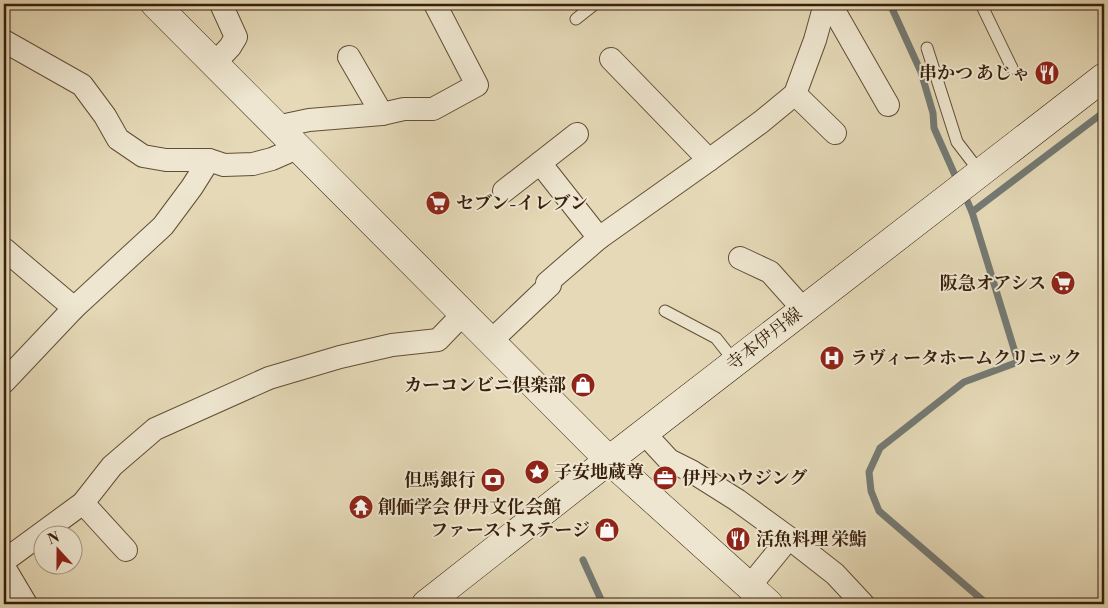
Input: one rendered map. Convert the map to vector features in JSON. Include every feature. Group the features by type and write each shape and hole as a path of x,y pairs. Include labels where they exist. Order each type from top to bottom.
{"main road":[{"path":"155,4 609,460 759,596"},
{"name":"寺本伊丹線","path":"426,604 803,309 1104,77"}],"street":[{"path":"214,64 230,47 236,37 221,4"},
{"path":"276,127 309,120 382,114 404,109 433,109 477,85 435,4"},
{"path":"490,342 550,285 548,283 599,238 761,122 795,94 815,40 824,7 836,14 888,106"},
{"path":"4,41 82,85 105,116 118,139 143,156 166,160 209,160 224,165 254,164 272,159 297,148"},
{"path":"349,57 382,114"},
{"path":"611,59 709,160"},
{"path":"795,94 835,133"},
{"path":"504,191 577,134"},
{"path":"4,382 74,308 163,226 209,160"},
{"path":"540,163 599,238"},
{"path":"4,249 74,308"},
{"path":"740,258 770,272 803,309"},
{"path":"26,604 6,557 82,504 112,466 154,429 269,378 392,345 438,340 463,314"},
{"path":"644,433 669,460 691,471 737,500 789,538 834,574 863,604"},
{"path":"82,504 126,550"},
{"path":"759,596 789,538"}],"lane":[{"path":"576,20 595,4"},
{"path":"981,4 1012,68"},
{"path":"927,48 957,142 980,172"},
{"path":"665,311 716,338 735,362"}],"waterway":[{"path":"890,4 921,72 933,113 934,128 958,182"},
{"path":"972,212 1104,112"},
{"path":"964,194 972,212 1018,362 964,382 880,448 869,472 871,491 879,511 987,604"},
{"path":"583,560 603,604"}],"place":[{"name":"串かつ あじゃ","path":"1047,73"},
{"name":"セブン-イレブン","path":"438,203"},
{"name":"阪急オアシス","path":"1063,283"},
{"name":"ラヴィータホームクリニック","path":"832,358"},
{"name":"カーコンビニ倶楽部","path":"583,385"},
{"name":"子安地蔵尊","path":"537,472"},
{"name":"伊丹ハウジング","path":"665,478"},
{"name":"但馬銀行","path":"493,480"},
{"name":"創価学会 伊丹文化会館","path":"361,507"},
{"name":"ファーストステージ","path":"607,530"},
{"name":"活魚料理 栄鮨","path":"738,539"}]}
